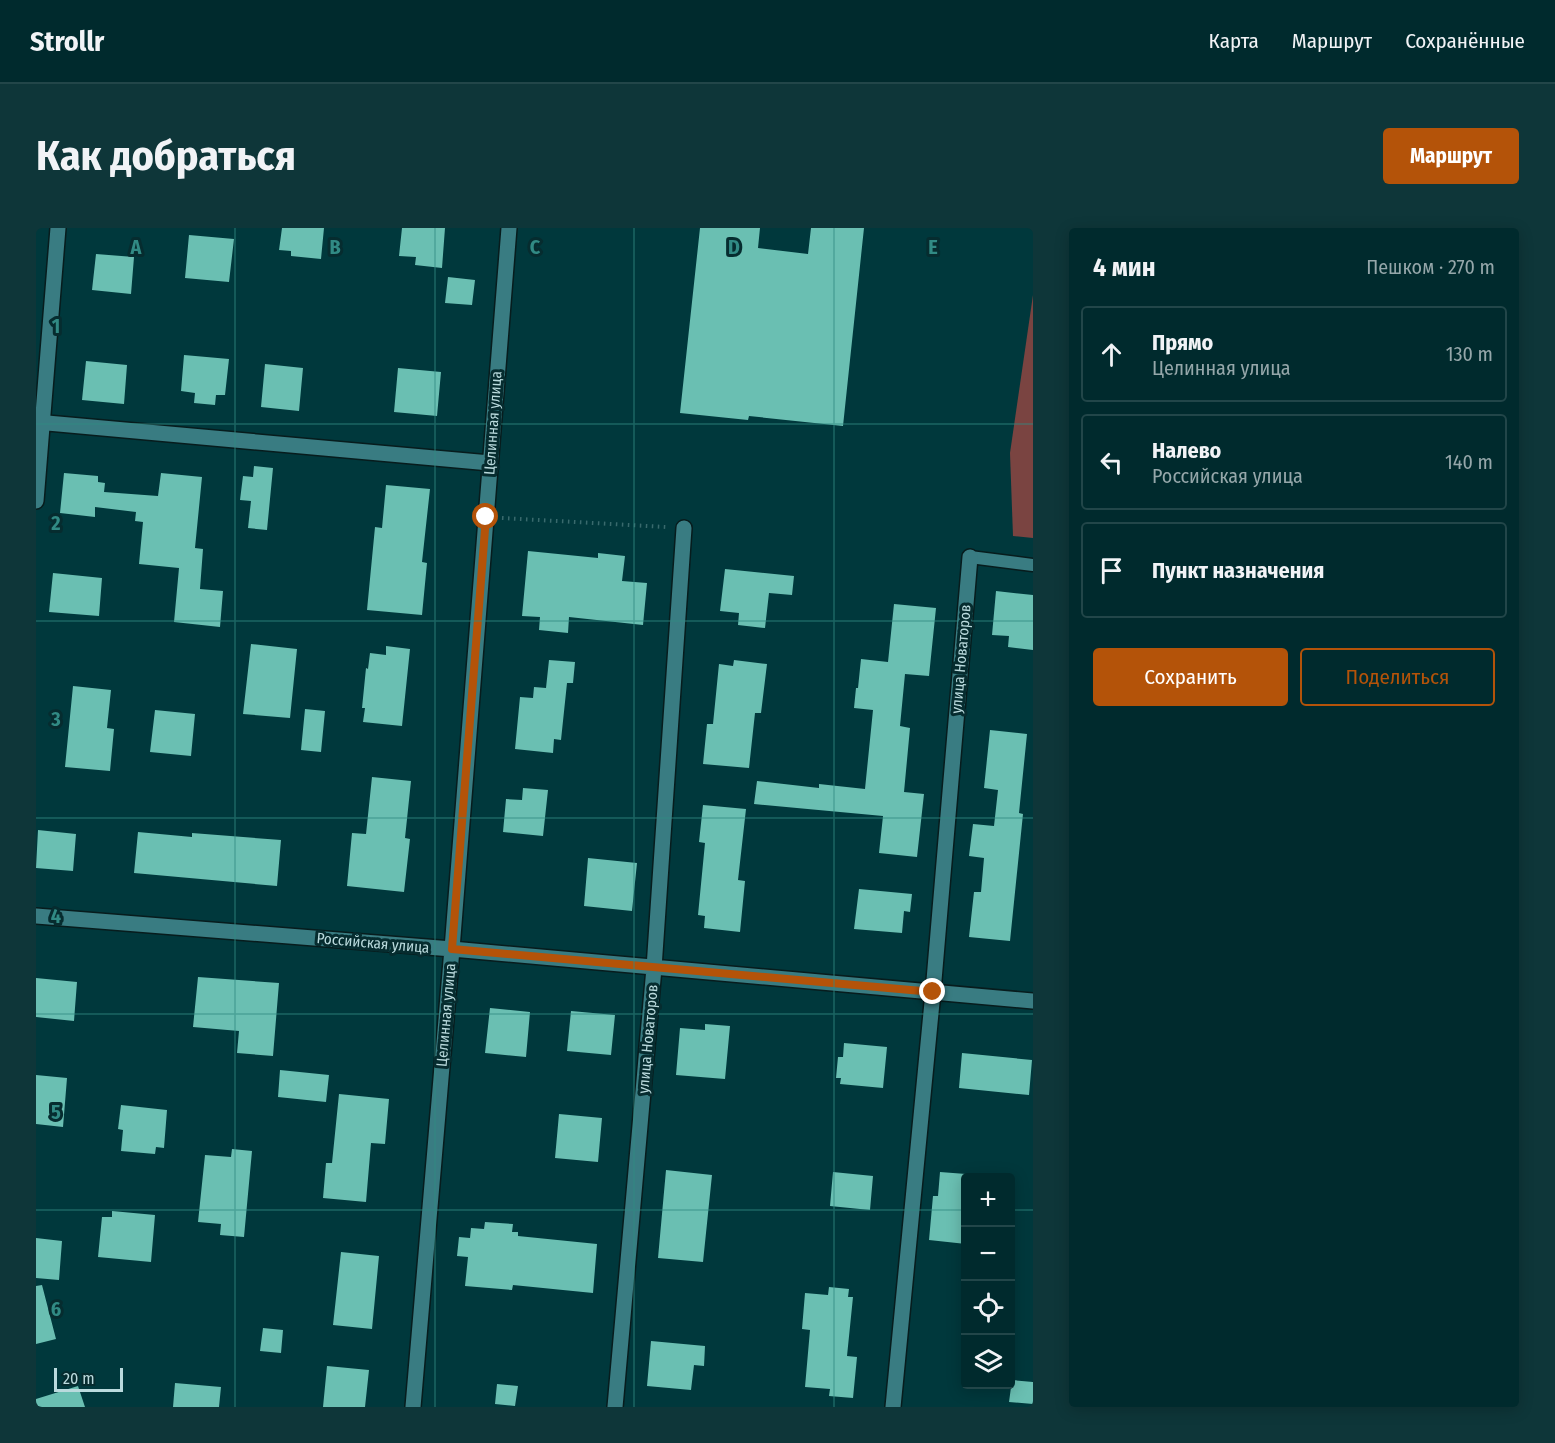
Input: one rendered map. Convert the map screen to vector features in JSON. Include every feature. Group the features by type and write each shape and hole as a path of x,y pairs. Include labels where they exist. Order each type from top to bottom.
{"street":[{"path":"36,501 39,422 58,228"},
{"name":"Целинная улица","path":"412,1407 452,949 508,228"},
{"path":"39,422 490,463"},
{"name":"улица Новаторов","path":"615,1407 654,968 684,528"},
{"name":"улица Новаторов","path":"893,1407 933,992 970,557"},
{"name":"Российская улица","path":"36,916 452,949 1033,1001"}],"lane":[{"path":"970,557 1033,565"}],"path":[{"path":"486,517 684,528"}],"shaded area":[{"path":"1033,295 1033,538 1013,536 1010,453"}],"building":[{"path":"282,228 324,228 321,259 291,256 291,251 279,250"},
{"path":"402,228 445,228 442,268 415,265 416,257 399,256"},
{"path":"700,228 760,228 758,248 808,254 811,228 864,228 843,426 749,416 748,420 680,413"},
{"path":"189,235 234,239 229,282 185,278"},
{"path":"96,254 134,257 131,294 92,290"},
{"path":"448,277 475,280 472,305 445,303"},
{"path":"184,355 229,359 225,395 216,395 215,405 194,403 195,393 181,391"},
{"path":"86,361 127,365 124,404 82,400"},
{"path":"265,364 303,368 299,411 261,407"},
{"path":"398,368 441,372 437,416 394,412"},
{"path":"254,466 273,468 267,530 248,528 251,501 240,500 243,476 253,477"},
{"path":"64,473 98,476 98,482 105,483 104,492 158,496 161,473 202,477 195,548 203,549 200,589 223,591 220,627 174,622 179,568 139,564 143,522 135,521 136,512 95,507 95,517 60,513"},
{"path":"386,485 430,489 422,562 427,563 422,615 367,610 375,527 382,528"},
{"path":"528,551 598,558 598,553 625,556 622,581 647,583 643,625 569,617 568,633 539,630 540,617 522,616"},
{"path":"725,569 794,576 792,595 769,593 765,628 738,625 739,613 720,611"},
{"path":"53,573 102,578 99,616 49,612"},
{"path":"996,591 1033,595 1033,650 1008,647 1009,636 992,635"},
{"path":"894,604 936,608 929,676 905,674 900,726 910,728 904,792 924,794 917,857 879,853 883,816 754,804 757,781 819,788 819,784 865,789 873,710 854,708 856,688 858,688 861,659 888,662"},
{"path":"251,644 297,649 290,718 243,714"},
{"path":"386,646 410,649 402,726 363,722 366,668 368,669 370,653 386,655"},
{"path":"549,660 575,662 573,683 567,683 561,740 554,739 553,753 515,749 520,697 533,698 534,687 546,688"},
{"path":"734,660 767,664 761,713 755,713 749,768 703,764 707,724 713,724 719,664 733,666"},
{"path":"73,686 111,690 107,728 114,729 110,771 65,767"},
{"path":"305,709 325,711 321,752 301,750"},
{"path":"155,710 195,714 191,756 150,752"},
{"path":"990,730 1027,734 1019,813 1023,814 1010,941 969,937 974,892 981,892 984,858 969,856 973,824 994,826 998,790 984,788"},
{"path":"372,777 411,781 405,838 410,839 404,892 347,886 352,833 366,834"},
{"path":"523,788 548,790 543,836 503,832 506,799 522,800"},
{"path":"703,805 746,809 738,880 745,881 740,932 704,928 705,916 698,915 705,843 699,842"},
{"path":"38,830 76,834 73,871 36,868"},
{"path":"138,832 192,837 192,833 281,840 277,886 134,873"},
{"path":"588,858 637,863 632,911 584,906"},
{"path":"859,889 912,894 910,912 904,911 902,933 854,929"},
{"path":"198,977 279,983 273,1056 237,1053 239,1031 193,1027"},
{"path":"36,978 77,982 74,1021 36,1017"},
{"path":"490,1008 530,1012 526,1057 485,1053"},
{"path":"571,1011 615,1015 611,1055 567,1051"},
{"path":"705,1024 730,1026 725,1079 676,1075 680,1028 705,1030"},
{"path":"844,1043 887,1047 883,1088 840,1084 841,1078 836,1078 838,1057 843,1057"},
{"path":"962,1053 1032,1060 1029,1095 959,1088"},
{"path":"280,1070 329,1075 326,1102 278,1097"},
{"path":"36,1075 67,1078 63,1127 36,1124"},
{"path":"339,1094 389,1099 385,1144 371,1143 366,1202 323,1198 326,1163 332,1163"},
{"path":"121,1105 167,1110 164,1148 156,1147 155,1154 121,1151 123,1130 118,1129"},
{"path":"559,1114 602,1118 598,1162 555,1158"},
{"path":"232,1149 252,1151 244,1237 220,1235 221,1224 198,1222 205,1155 231,1157"},
{"path":"666,1170 712,1175 703,1262 658,1258"},
{"path":"833,1172 873,1176 870,1210 830,1206"},
{"path":"940,1172 961,1174 961,1243 929,1240 933,1196 938,1196"},
{"path":"112,1211 155,1215 151,1262 98,1257 102,1217 112,1217"},
{"path":"485,1222 513,1224 512,1232 518,1232 518,1236 597,1244 593,1293 513,1285 512,1290 465,1286 468,1257 457,1256 459,1237 470,1238 471,1228 484,1229"},
{"path":"36,1238 62,1241 59,1280 36,1278"},
{"path":"341,1252 379,1256 372,1329 333,1325"},
{"path":"42,1285 56,1339 36,1344 36,1286"},
{"path":"829,1287 849,1289 848,1297 853,1297 847,1356 857,1357 853,1398 829,1396 830,1389 805,1387 810,1330 802,1329 805,1293 828,1295"},
{"path":"263,1328 283,1330 281,1353 260,1351"},
{"path":"651,1341 705,1346 704,1366 694,1365 691,1390 647,1386"},
{"path":"327,1366 369,1370 365,1407 323,1407"},
{"path":"1015,1380 1033,1382 1033,1404 1009,1402 1011,1389 1015,1389"},
{"path":"175,1383 221,1387 219,1407 173,1407"},
{"path":"497,1384 518,1386 515,1406 495,1404"},
{"path":"78,1386 85,1407 36,1407 36,1399"}],"route":[{"path":"486,517 452,949 933,992"}]}
